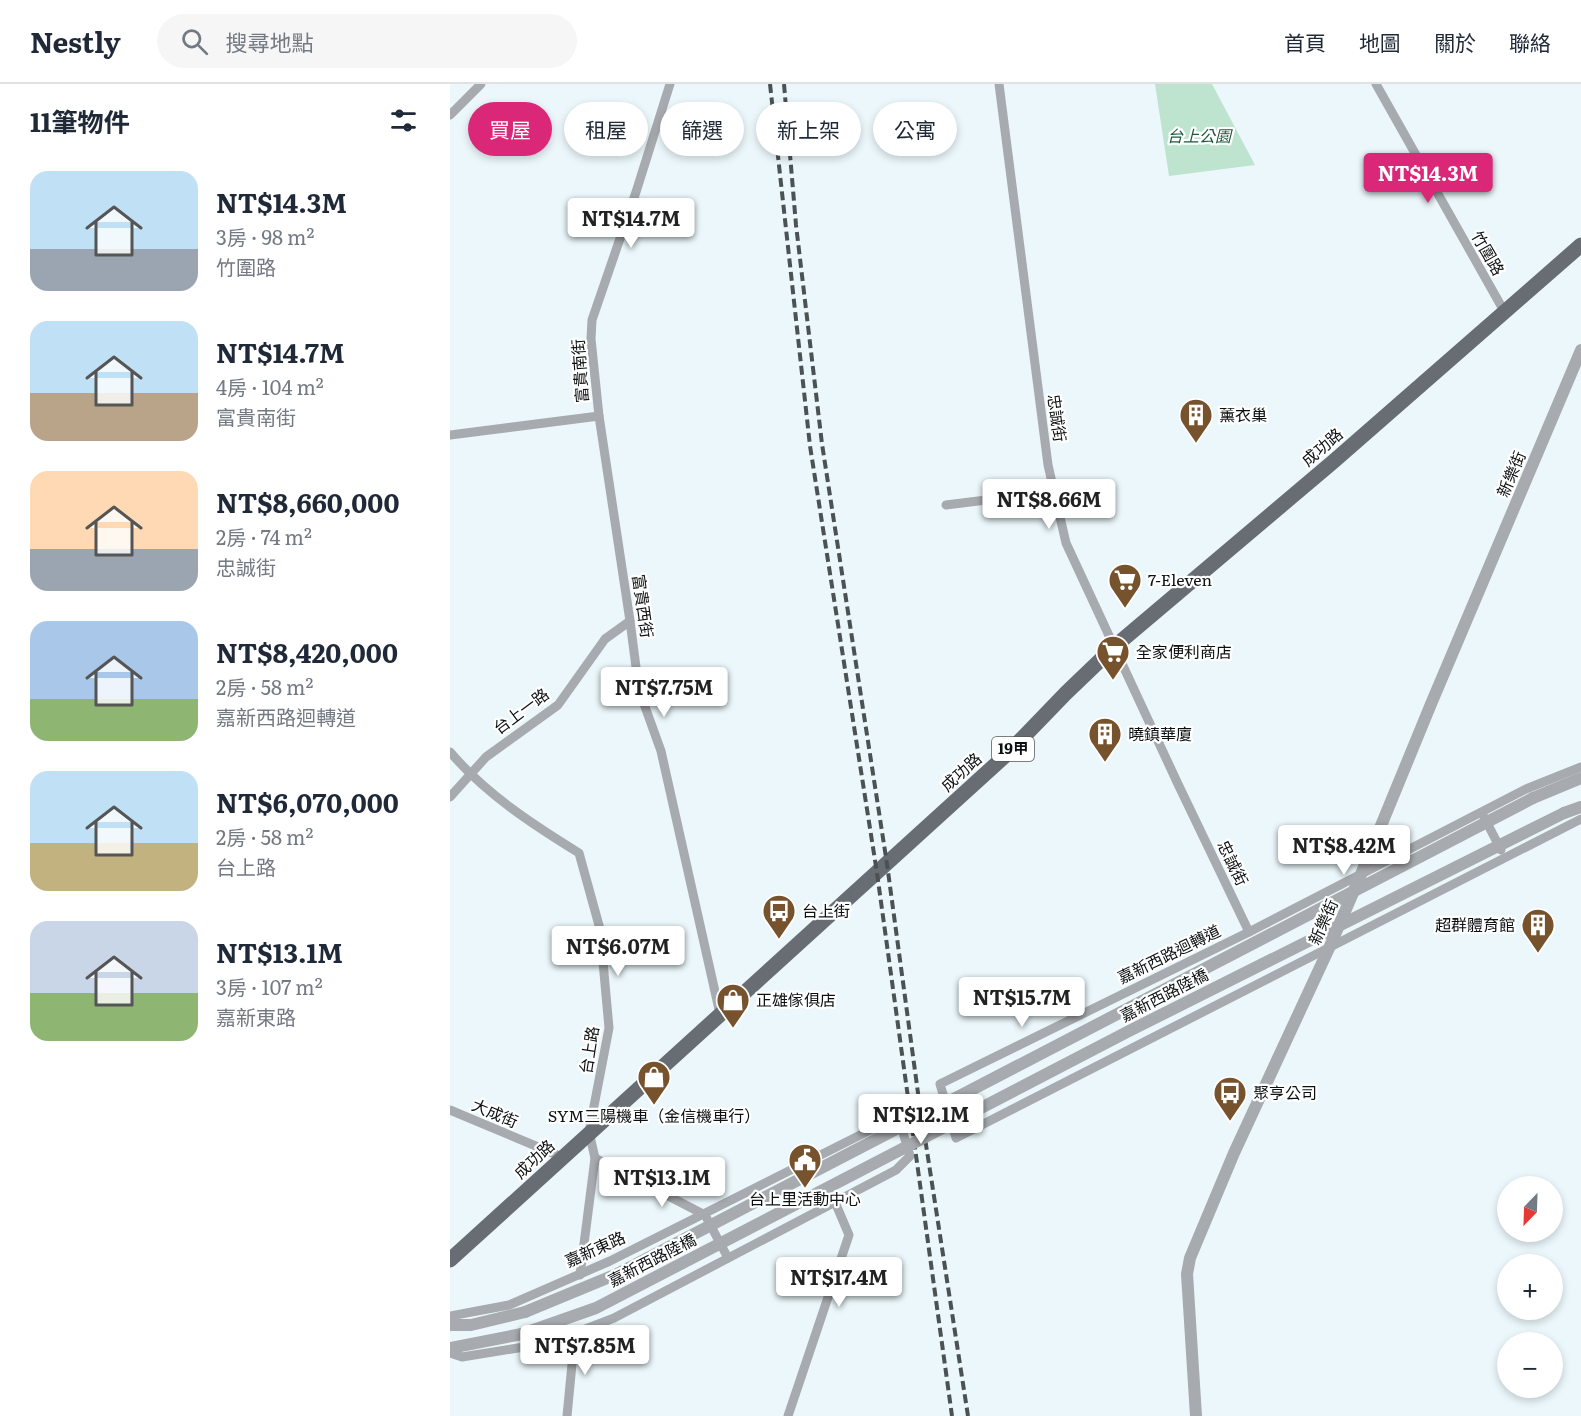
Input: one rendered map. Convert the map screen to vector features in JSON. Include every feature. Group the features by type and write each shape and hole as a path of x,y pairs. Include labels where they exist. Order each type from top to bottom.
{"main road":[{"name":"成功路","path":"450,1260 1006,755 1114,647 1445,365 1581,245"}],"street":[{"path":"450,116 481,84"},
{"name":"富貴南街","path":"598,416 591,339 592,320 670,84"},
{"name":"忠誠街","path":"999,84 1048,465 1066,543 1249,932"},
{"name":"竹圍路","path":"1376,84 1504,311"},
{"name":"新樂街","path":"1196,1416 1187,1274 1190,1258 1234,1153 1362,872 1581,350"},
{"path":"450,435 598,416"},
{"name":"富貴西街","path":"598,416 639,690 661,750 720,1014"},
{"path":"946,505 1010,497"},
{"name":"台上一路","path":"450,797 486,757 558,705 605,639 630,621"},
{"name":"台上路","path":"450,752 469,774 532,824 579,853 600,929 609,1028 589,1132 595,1158 580,1275"},
{"name":"嘉新西路迴轉道","path":"1330,946 956,1138 940,1084 1249,932 1526,789 1581,767"},
{"name":"嘉新西路陸橋","path":"450,1325 471,1325 525,1312 617,1274 1533,798 1581,778"},
{"name":"嘉新西路陸橋","path":"450,1347 522,1334 596,1308 1129,1031 1564,813 1581,807"},
{"path":"1481,812 1504,858"},
{"path":"1330,946 1581,819"},
{"name":"大成街","path":"450,1110 562,1157"},
{"name":"嘉新東路","path":"450,1316 509,1305 580,1275 705,1215 898,1116 910,1156 896,1170 614,1318 575,1333 524,1347 462,1357 450,1353"},
{"path":"595,1158 705,1215 728,1258"},
{"path":"788,1416 849,1235 835,1202"},
{"path":"567,1416 575,1333"}],"green space":[{"name":"台上公園","path":"1155,84 1212,84 1255,165 1169,176"}],"railway":[{"path":"770,84 810,446 877,873 952,1416"},
{"path":"784,84 796,225 822,444 887,864 918,1093 968,1416"}],"place":[{"name":"薰衣巢","path":"1196,444"},
{"name":"7-Eleven","path":"1125,609"},
{"name":"全家便利商店","path":"1113,681"},
{"name":"曉鎮華廈","path":"1105,763"},
{"name":"台上街","path":"779,940"},
{"name":"超群體育館","path":"1538,954"},
{"name":"正雄傢俱店","path":"733,1029"},
{"name":"SYM三陽機車（金信機車行）","path":"654,1106"},
{"name":"聚亨公司","path":"1230,1122"},
{"name":"台上里活動中心","path":"805,1189"}]}
